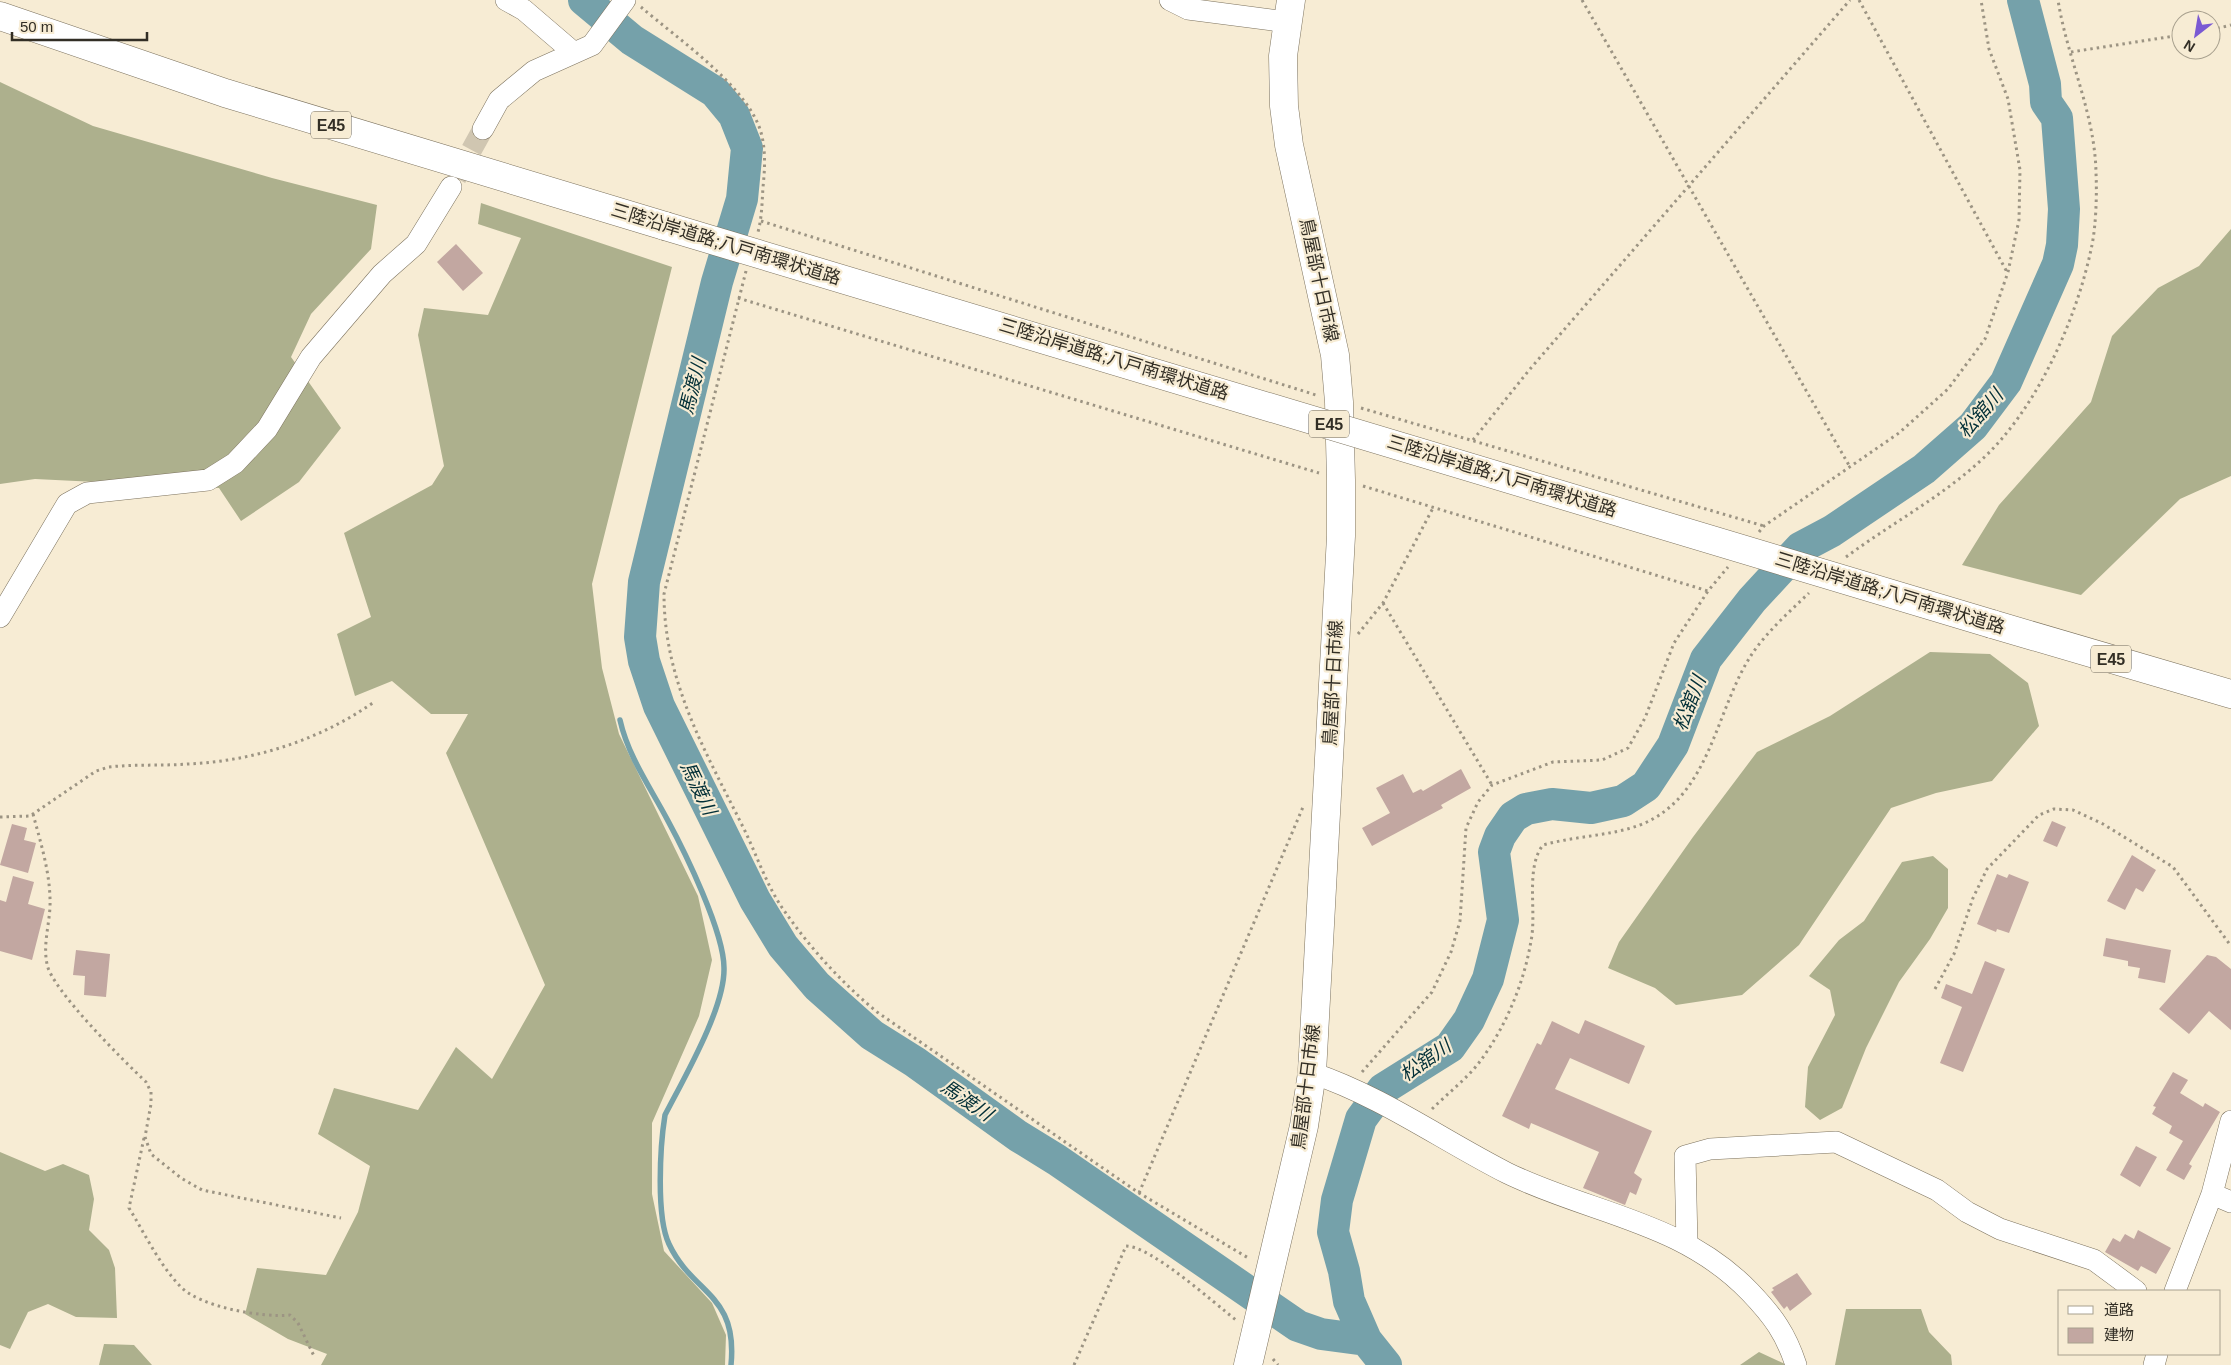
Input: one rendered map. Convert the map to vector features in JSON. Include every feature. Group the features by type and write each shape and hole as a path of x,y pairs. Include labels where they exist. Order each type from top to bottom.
{"main road":[{"name":"鳥屋部十日市線","path":"1248,1365 1304,1126 1312,1073 1335,646 1341,480 1340,402 1334,355 1289,145 1284,106 1283,56 1289,11"},
{"name":"三陸沿岸道路;八戸南環状道路","path":"0,16 224,92 665,226 2231,694"}],"street":[{"path":"506,0 524,10 573,52"},
{"path":"1170,0 1188,9 1289,11"},
{"path":"483,129 499,100 534,71 592,45 628,4"},
{"path":"0,617 67,504 87,493 208,480 235,463 267,429 311,357 382,274 416,244 451,187"},
{"path":"1312,1073 1354,1089 1510,1174 1643,1224 1687,1244 1719,1263 1759,1301 1778,1323 1796,1365"},
{"path":"2175,1290 2212,1194 2231,1122"},
{"path":"1687,1244 1685,1156 1710,1149 1836,1142 1937,1190 1967,1212 2000,1229 2094,1260 2135,1290"},
{"path":"2212,1194 2231,1202"}],"path":[{"path":"1582,0 1850,467"},
{"path":"1473,440 1530,369 1850,0"},
{"path":"1860,0 2008,272"},
{"path":"761,221 1340,402 1764,526 1899,433 1948,389 1985,339 2008,272 2019,220 2020,170 2008,99 1989,49 1981,0"},
{"path":"628,4 729,82 748,106 760,130 765,161 761,221 756,238"},
{"path":"2071,52 2171,36"},
{"path":"748,264 664,594 664,612 670,661 686,712 781,907 814,951 848,988 877,1012 1139,1193 1269,1278"},
{"path":"738,298 1341,480 1434,506 1708,591 1674,643 1645,718 1628,748 1602,760 1553,762 1492,785 1478,802 1466,828 1460,921 1447,960 1432,992 1370,1061 1354,1089"},
{"path":"1335,646 1357,636 1383,603 1434,506"},
{"path":"1383,603 1492,785"},
{"path":"0,817 16,818 33,814 96,771 109,767 188,764 234,759 275,749 307,738 339,723 374,702"},
{"path":"1139,1193 1305,804"},
{"path":"1936,989 1954,954 1973,898 1987,869 2039,815 2054,810 2073,810 2103,824 2173,867 2231,946"},
{"path":"33,814 50,885 50,908 45,950 47,966 58,986 85,1019 146,1082 151,1092 151,1104 145,1137 129,1208 161,1261 181,1288 199,1298 236,1311 263,1316 290,1315 298,1323 314,1356"},
{"path":"145,1137 151,1154 181,1178 202,1190 341,1218"},
{"path":"1074,1365 1126,1246 1136,1246 1166,1265 1256,1332"}],"green space":[{"path":"0,82 93,126 272,178 377,205 371,249 311,314 291,357 341,428 299,482 241,521 219,488 35,479 0,484"},
{"path":"481,203 672,267 592,584 602,668 619,734 698,896 712,960 699,1016 652,1123 652,1194 664,1251 712,1303 726,1335 725,1365 321,1365 327,1354 288,1339 245,1314 257,1268 326,1275 358,1212 370,1166 318,1134 334,1088 418,1110 456,1047 492,1079 545,985 446,753 468,714 431,714 392,681 355,696 337,634 371,617 344,533 432,485 444,466 418,335 424,308 488,315 521,238 478,224"},
{"path":"2231,229 2231,476 2180,499 2081,595 1962,565 1999,505 2091,402 2112,336 2158,288 2199,266"},
{"path":"1930,652 1990,654 2028,683 2039,726 1992,781 1936,793 1891,808 1799,945 1742,995 1676,1005 1655,988 1608,968 1619,942 1693,837 1757,752 1830,716"},
{"path":"1933,856 1948,869 1948,908 1930,939 1899,982 1866,1048 1842,1108 1820,1120 1805,1107 1808,1067 1835,1015 1830,990 1809,976 1839,940 1864,921 1902,862"},
{"path":"0,1152 45,1171 63,1164 89,1175 94,1199 89,1230 109,1250 115,1268 117,1318 76,1317 48,1304 28,1312 10,1349 0,1345"},
{"path":"1846,1309 1921,1309 1929,1332 1951,1355 1952,1365 1835,1365"},
{"path":"104,1344 134,1345 152,1365 99,1365"},
{"path":"1759,1352 1787,1365 1740,1365"}],"building":[{"path":"456,244 483,273 463,291 437,262"},
{"path":"1461,769 1471,788 1441,805 1443,808 1372,846 1362,828 1390,813 1376,788 1403,774 1413,793 1421,789 1423,791"},
{"path":"2052,821 2066,827 2057,847 2043,841"},
{"path":"12,824 27,828 24,840 36,843 28,873 0,865"},
{"path":"2132,855 2156,870 2143,892 2136,888 2125,910 2107,901"},
{"path":"1997,874 2007,878 2009,874 2029,882 2009,933 1997,929 1996,932 1977,924"},
{"path":"13,876 34,882 28,904 45,909 32,960 0,951 0,900 6,902"},
{"path":"2106,938 2171,950 2165,983 2138,978 2140,968 2128,966 2128,961 2103,956"},
{"path":"76,950 110,954 106,997 84,995 85,976 73,975"},
{"path":"2207,955 2216,957 2231,969 2231,1030 2209,1011 2189,1034 2159,1009"},
{"path":"1985,961 2005,969 1963,1072 1940,1063 1962,1007 1941,998 1946,984 1972,994"},
{"path":"1585,1020 1645,1046 1629,1084 1570,1058 1555,1089 1652,1131 1634,1173 1642,1179 1636,1195 1630,1192 1625,1205 1583,1188 1599,1152 1531,1123 1529,1129 1502,1116 1537,1043 1541,1045 1552,1021 1579,1034"},
{"path":"2173,1072 2188,1080 2180,1093 2203,1107 2205,1103 2220,1112 2189,1164 2192,1166 2184,1180 2166,1170 2183,1141 2169,1133 2172,1126 2152,1114 2156,1107 2153,1106"},
{"path":"2136,1146 2157,1157 2140,1187 2120,1175"},
{"path":"2138,1230 2171,1248 2156,1274 2141,1266 2138,1271 2105,1252 2113,1238 2120,1242 2125,1234 2134,1239"},
{"path":"1797,1273 1812,1294 1790,1311 1787,1306 1784,1309 1771,1292 1774,1290 1772,1288"}],"waterway":[{"name":"馬渡川","path":"584,0 632,40 715,92 734,115 747,148 742,199 717,282 644,582 640,637 644,661 659,706 755,900 783,946 817,986 872,1035 915,1062 1018,1136 1057,1160 1298,1326 1321,1334 1366,1340"},
{"name":"松舘川","path":"1386,1365 1366,1340 1349,1301 1344,1271 1333,1232 1337,1200 1361,1119 1383,1089 1450,1047 1469,1020 1488,979 1503,920 1494,852 1500,836 1513,817 1526,809 1552,804 1591,808 1623,801 1646,786 1673,745 1706,659 1752,600 1800,548 1832,531 1924,469 1973,426 2006,382 2058,264 2062,245 2064,209 2057,118 2046,102 2045,84 2023,0"},
{"path":"620,720 634,759 675,833 693,871 711,914 722,953 724,968 723,984 718,1003 702,1043 665,1115 660,1181 662,1217 669,1244 679,1261 721,1309 728,1323 731,1341 731,1365"}],"tunnel":[{"path":"456,178 483,129"}]}
